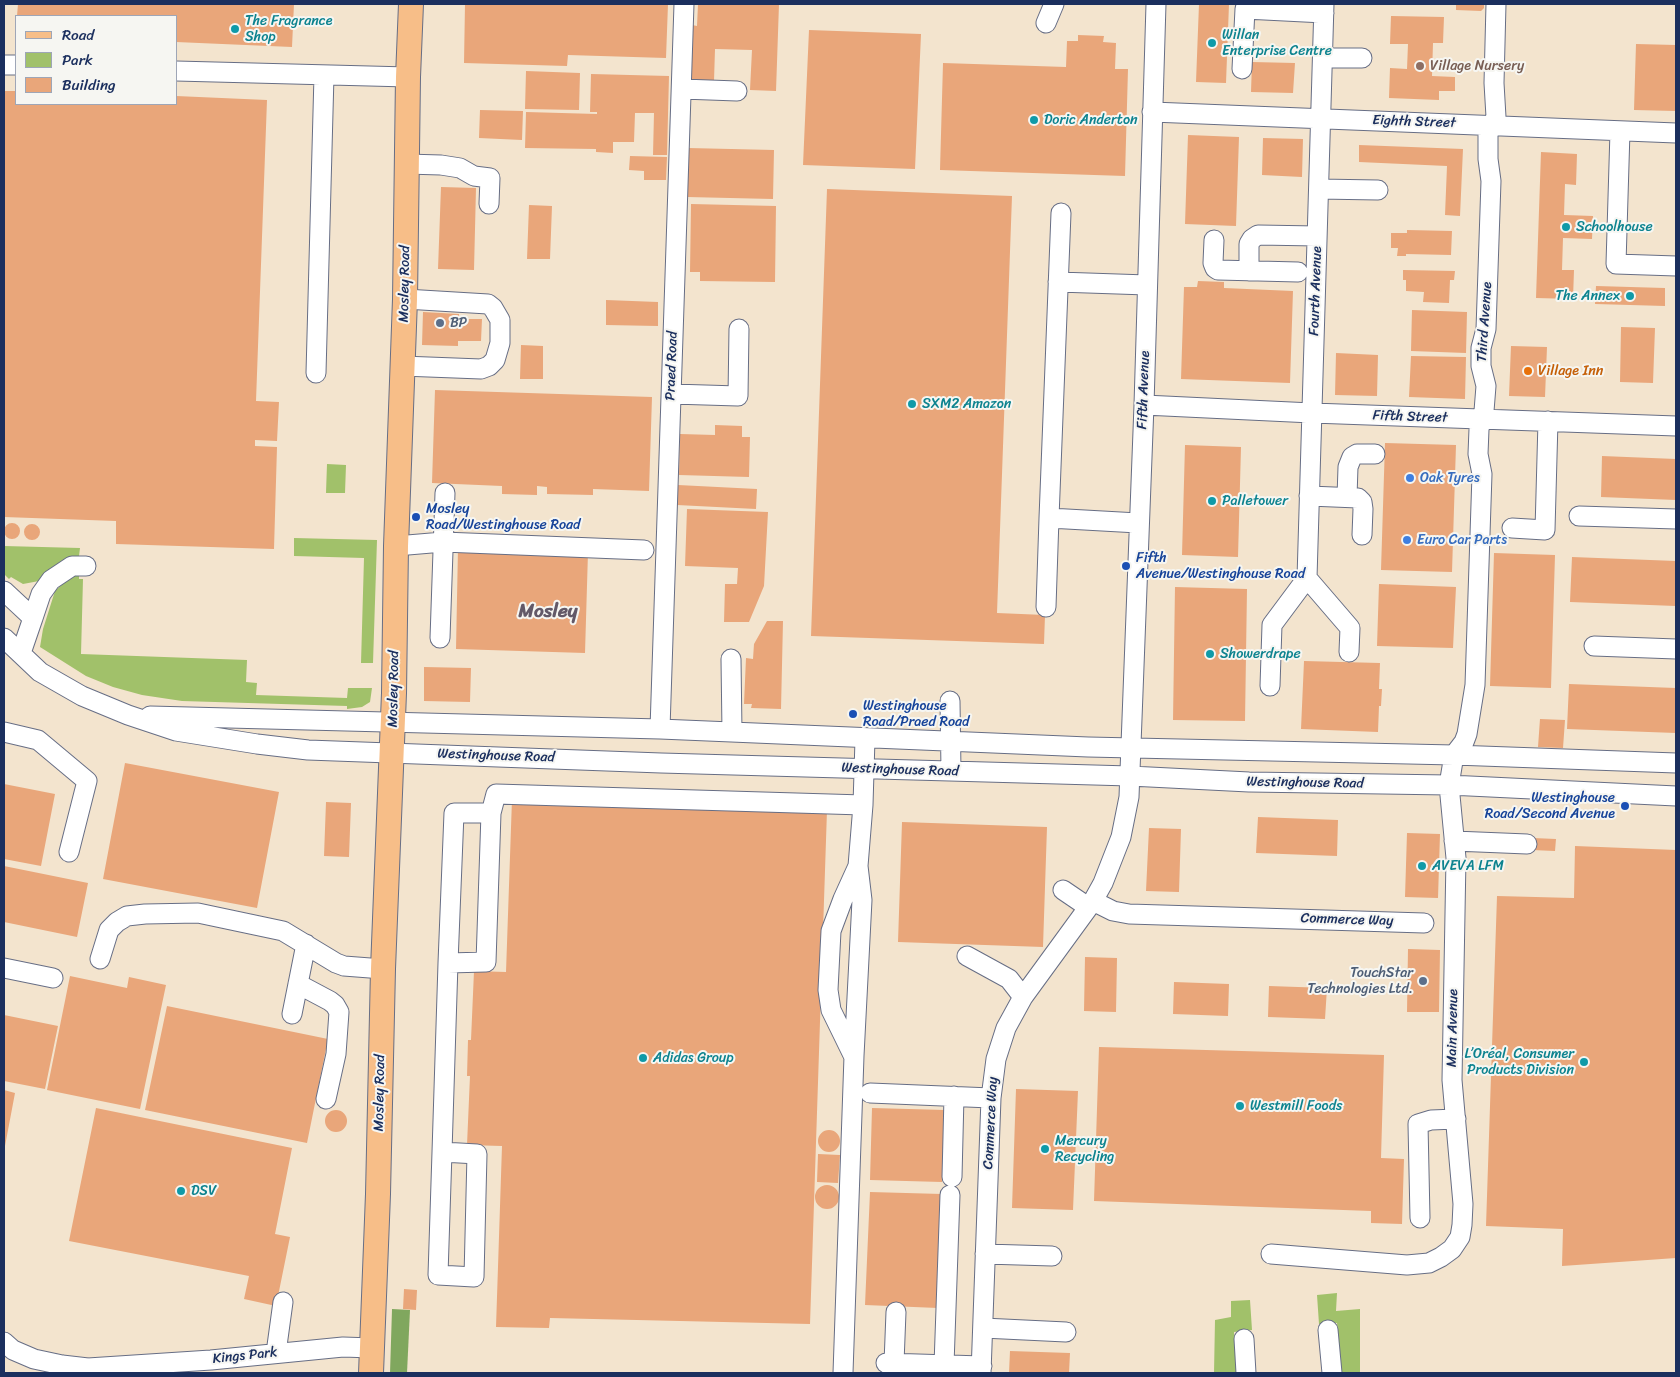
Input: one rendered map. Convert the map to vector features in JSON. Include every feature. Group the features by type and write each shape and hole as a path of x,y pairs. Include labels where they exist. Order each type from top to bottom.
{"main road":[{"name":"Mosley Road","path":"371,1373 378,1194 382,969 393,723 396,546 405,300 408,78 412,4"}],"street":[{"name":"Praed Road","path":"660,729 684,4"},
{"path":"1046,22 1054,4"},
{"name":"Fifth Avenue","path":"1130,776 1138,523 1144,405 1156,4"},
{"name":"Third Avenue","path":"1454,755 1467,734 1475,685 1482,474 1478,454 1479,429 1484,411 1486,386 1481,366 1481,357 1486,329 1491,181 1488,159 1488,134 1496,117 1494,83 1496,4"},
{"path":"1242,69 1245,10 1324,8"},
{"name":"Fourth Avenue","path":"1307,578 1324,8"},
{"path":"1323,58 1362,58"},
{"path":"178,70 408,78"},
{"path":"316,374 324,75"},
{"path":"682,89 737,90"},
{"name":"Eighth Street","path":"1152,112 1676,133"},
{"path":"1620,131 1616,264 1676,266"},
{"path":"406,164 441,165 460,168 474,176 490,178 489,204"},
{"path":"1319,189 1378,190"},
{"path":"1046,607 1061,213"},
{"path":"1248,271 1249,244 1258,235 1317,236"},
{"path":"1214,240 1213,263 1218,270 1298,272"},
{"path":"1058,282 1148,285"},
{"path":"402,366 481,369 489,366 495,360 500,343 500,320 493,308 488,304 405,300"},
{"path":"672,394 738,396 739,329"},
{"name":"Fifth Street","path":"1144,405 1482,420 1676,426"},
{"path":"1512,528 1545,530 1548,421"},
{"path":"1347,497 1348,467 1352,457 1357,454 1375,454"},
{"path":"440,638 445,493"},
{"path":"1309,496 1358,498 1362,502 1362,535"},
{"path":"1579,516 1676,519"},
{"path":"1049,518 1138,523"},
{"path":"396,546 443,542 644,550"},
{"path":"20,654 41,594 51,580 72,566 86,566"},
{"path":"1270,686 1272,625 1307,578 1350,628 1349,652"},
{"path":"4,591 33,618"},
{"name":"Westinghouse Road","path":"4,638 40,672 82,696 128,715 176,731 308,750 1130,776 1248,782 1449,786 1676,796"},
{"path":"1594,646 1676,648"},
{"path":"731,659 732,732"},
{"path":"950,701 951,771"},
{"name":"Westinghouse Road","path":"128,715 660,729 950,742 1454,755 1676,763"},
{"path":"4,732 38,740 87,781 70,852"},
{"path":"843,1373 854,1056 862,900 858,866 865,738"},
{"name":"Main Avenue","path":"1271,1254 1407,1265 1429,1263 1441,1257 1452,1249 1460,1237 1463,1204 1452,1080 1456,858 1449,786 1454,755"},
{"name":"Commerce Way","path":"982,1370 991,1098 993,1078 1001,1043 1006,1028 1023,997 1090,904 1110,867 1121,837 1129,797 1130,776"},
{"path":"448,963 486,962 491,813 496,794 862,805"},
{"path":"442,1152 477,1154 474,1277 438,1275 448,963 454,813 491,813"},
{"path":"1454,841 1527,844"},
{"path":"854,1056 831,1010 828,990 831,931 858,866"},
{"path":"1063,890 1090,904"},
{"name":"Commerce Way","path":"1090,904 1129,914 1424,923"},
{"path":"100,959 109,930 127,916 198,913 283,931 344,966 382,969"},
{"path":"292,1014 306,944"},
{"path":"967,956 1009,979 1023,997"},
{"path":"4,968 53,978"},
{"path":"298,984 330,1001 339,1012 336,1054 326,1099"},
{"path":"870,1093 991,1098"},
{"path":"944,1365 954,1096"},
{"path":"1420,1218 1418,1124 1431,1120 1456,1119"},
{"path":"985,1254 1052,1256"},
{"path":"276,1353 283,1302"},
{"path":"896,1312 890,1363 944,1365 982,1370"},
{"path":"983,1328 1066,1332"},
{"path":"1328,1330 1332,1373"},
{"path":"1244,1339 1246,1373"},
{"name":"Kings Park","path":"4,1342 13,1350 34,1359 62,1366 88,1368 211,1366 276,1353 343,1347 372,1348"}],"green space":[{"path":"327,464 346,465 345,493 326,493"},
{"path":"294,538 377,540 373,663 361,663 364,558 294,556"},
{"path":"4,546 80,548 79,556 70,556 39,581 23,584 11,577 9,579 4,574"},
{"path":"79,573 79,579 83,579 81,654 247,660 246,682 257,683 256,695 347,698 348,688 372,688 370,702 362,707 347,709 347,706 182,701 142,695 113,687 86,676 40,647 43,629 55,591 70,577"},
{"path":"1337,1293 1336,1311 1360,1309 1360,1373 1341,1373 1337,1323 1319,1324 1317,1295"},
{"path":"1250,1300 1252,1330 1234,1332 1237,1373 1214,1373 1215,1320 1231,1317 1231,1301"},
{"path":"392,1309 410,1310 407,1373 390,1373"}],"building":[{"name":"The Fragrance Shop","path":"18,4 294,4 292,47 178,42 178,15 17,15"},
{"path":"465,4 668,4 666,58 568,55 567,66 464,63"},
{"path":"698,4 779,4 776,91 750,90 752,50 715,49 714,81 690,81 692,25 697,26"},
{"name":"Willan Enterprise Centre","path":"1199,4 1229,4 1226,83 1196,82"},
{"path":"1456,4 1484,4 1484,8 1481,11 1456,10"},
{"path":"1391,16 1444,17 1443,43 1433,43 1432,76 1455,77 1455,91 1439,91 1439,100 1389,98 1390,68 1407,69 1408,44 1390,44"},
{"path":"809,30 921,34 915,169 803,165"},
{"name":"Doric Anderton","path":"1078,35 1104,36 1103,42 1116,43 1115,69 1128,69 1125,176 940,170 943,63 1066,67 1067,41 1078,41"},
{"path":"1636,44 1676,45 1676,111 1634,110"},
{"path":"1252,62 1295,63 1293,93 1251,92"},
{"path":"526,71 580,73 579,110 525,109"},
{"path":"591,74 669,76 667,155 653,155 654,113 635,113 634,142 613,142 613,153 596,152 596,149 525,148 526,112 597,114 597,112 590,112"},
{"path":"4,91 15,91 15,105 178,105 178,96 267,100 256,401 279,402 277,441 255,440 255,446 277,447 274,549 116,544 116,521 4,517"},
{"path":"480,110 523,111 522,140 479,138"},
{"path":"1188,135 1239,137 1236,226 1185,224"},
{"path":"1263,138 1303,139 1302,177 1262,175"},
{"path":"1359,145 1463,149 1460,216 1445,215 1447,166 1359,162"},
{"path":"688,148 774,150 773,199 687,197"},
{"name":"Schoolhouse","path":"1541,152 1577,154 1576,185 1565,184 1564,215 1593,216 1592,239 1563,238 1562,270 1574,270 1573,299 1536,298"},
{"path":"630,156 667,157 666,180 644,180 644,171 629,170"},
{"path":"441,187 476,188 474,270 438,269"},
{"name":"SXM2 Amazon","path":"827,189 1012,196 997,613 1045,615 1044,644 811,636"},
{"path":"691,204 776,206 775,282 700,281 700,272 690,272"},
{"path":"529,205 552,206 550,259 527,259"},
{"path":"1407,230 1452,231 1451,255 1406,254 1406,256 1397,256 1398,248 1391,248 1391,233 1407,233"},
{"path":"1403,270 1455,271 1454,280 1450,280 1449,303 1423,302 1424,292 1406,291 1406,280 1403,280"},
{"path":"1198,281 1224,282 1224,288 1293,291 1290,383 1181,379 1184,287 1197,287"},
{"name":"The Annex","path":"1596,286 1665,288 1665,306 1595,304"},
{"path":"606,300 658,302 658,326 606,325"},
{"path":"1412,310 1467,312 1466,353 1411,351"},
{"path":"423,312 459,314 459,319 482,319 481,341 458,341 458,346 422,345"},
{"path":"1621,327 1655,328 1653,383 1620,382"},
{"path":"521,345 543,346 543,379 520,379"},
{"name":"Village Inn","path":"1511,346 1547,347 1545,397 1509,396"},
{"path":"1336,353 1378,355 1377,396 1335,395"},
{"path":"1411,356 1466,357 1465,399 1409,397"},
{"path":"435,390 652,397 649,491 593,489 593,495 547,494 547,487 537,486 537,495 502,494 502,486 432,483"},
{"path":"715,425 742,426 742,437 750,437 749,477 679,475 680,434 715,435"},
{"path":"1385,443 1456,445 1452,572 1381,570"},
{"name":"Palletower","path":"1185,445 1241,447 1238,557 1182,555"},
{"path":"1602,456 1676,459 1676,500 1601,497"},
{"path":"678,485 757,489 756,509 677,505"},
{"path":"687,509 768,512 764,586 749,622 724,622 725,584 737,584 738,568 685,566"},
{"path":"12,523 20,531 12,539 4,531"},
{"path":"32,524 38,526 40,532 38,538 32,540 26,538 24,532 26,526"},
{"path":"458,548 588,552 585,653 456,649"},
{"path":"1494,553 1555,555 1551,688 1490,686"},
{"path":"1572,557 1676,561 1676,606 1570,602"},
{"path":"1379,584 1456,587 1453,648 1377,646"},
{"name":"Showerdrape","path":"1175,587 1247,589 1245,721 1173,720"},
{"path":"767,621 783,621 781,709 751,708 752,704 744,704 746,658 753,659 754,644"},
{"path":"1304,661 1380,663 1379,689 1382,689 1378,732 1301,729"},
{"path":"424,667 471,668 470,702 424,701"},
{"path":"1569,684 1676,688 1676,733 1567,729"},
{"path":"1540,719 1565,720 1563,748 1538,747"},
{"path":"125,763 279,792 257,908 103,879"},
{"path":"4,784 55,794 41,866 4,859"},
{"name":"Adidas Group","path":"512,799 827,810 810,1324 550,1318 549,1328 496,1327 502,1146 467,1145 470,1076 467,1076 468,1040 471,1040 474,971 506,972"},
{"path":"326,802 351,803 349,857 324,856"},
{"path":"1258,817 1338,820 1337,856 1256,853"},
{"path":"902,822 1047,827 1043,947 898,942"},
{"path":"1149,828 1181,829 1179,892 1146,891"},
{"name":"AVEVA LFM","path":"1407,833 1440,834 1438,898 1405,897"},
{"path":"1533,838 1556,839 1555,851 1532,850"},
{"name":"L’Oréal, Consumer Products Division","path":"1575,846 1676,850 1676,1258 1562,1266 1563,1229 1486,1226 1497,896 1574,898"},
{"path":"4,866 88,883 77,937 4,922"},
{"name":"TouchStar Technologies Ltd.","path":"1408,949 1440,950 1439,1012 1407,1012"},
{"path":"1085,957 1117,958 1116,1012 1084,1011"},
{"path":"70,976 127,988 129,977 166,985 140,1109 47,1090"},
{"path":"1174,982 1229,984 1228,1016 1173,1014"},
{"path":"1269,986 1327,988 1325,1019 1268,1017"},
{"path":"167,1006 328,1039 307,1143 145,1110"},
{"path":"4,1015 58,1026 45,1089 4,1081"},
{"name":"Westmill Foods","path":"1099,1047 1384,1055 1381,1158 1404,1159 1402,1224 1371,1223 1371,1211 1094,1201"},
{"name":"Mercury Recycling","path":"1016,1089 1078,1091 1073,1210 1012,1208"},
{"path":"4,1090 15,1093 5,1146 4,1146"},
{"name":"DSV","path":"96,1108 292,1148 275,1234 290,1237 276,1306 244,1299 249,1276 69,1241"},
{"path":"872,1108 945,1110 942,1182 870,1180"},
{"path":"336,1110 344,1113 347,1121 344,1129 336,1132 328,1129 325,1121 328,1113"},
{"path":"825,1130 833,1130 840,1137 840,1145 833,1152 825,1152 818,1145 818,1137"},
{"path":"818,1154 840,1155 838,1183 817,1182"},
{"path":"827,1185 835,1189 839,1197 835,1205 827,1209 819,1205 815,1197 819,1189"},
{"path":"870,1192 942,1194 938,1308 865,1305"},
{"path":"404,1289 417,1290 416,1310 403,1309"},
{"path":"1010,1351 1070,1353 1069,1373 1009,1373"}],"place":[{"name":"The Fragrance Shop","path":"235,29"},
{"name":"Willan Enterprise Centre","path":"1212,43"},
{"name":"Village Nursery","path":"1420,66"},
{"name":"Doric Anderton","path":"1034,120"},
{"name":"Schoolhouse","path":"1566,227"},
{"name":"The Annex","path":"1630,296"},
{"name":"BP","path":"440,323"},
{"name":"Village Inn","path":"1528,371"},
{"name":"SXM2 Amazon","path":"912,404"},
{"name":"Oak Tyres","path":"1410,478"},
{"name":"Palletower","path":"1212,501"},
{"name":"Mosley Road/Westinghouse Road","path":"416,517"},
{"name":"Euro Car Parts","path":"1407,540"},
{"name":"Fifth Avenue/Westinghouse Road","path":"1126,566"},
{"name":"Showerdrape","path":"1210,654"},
{"name":"Westinghouse Road/Praed Road","path":"853,714"},
{"name":"Westinghouse Road/Second Avenue","path":"1625,806"},
{"name":"AVEVA LFM","path":"1422,866"},
{"name":"TouchStar Technologies Ltd.","path":"1423,981"},
{"name":"Adidas Group","path":"643,1058"},
{"name":"L’Oréal, Consumer Products Division","path":"1584,1062"},
{"name":"Westmill Foods","path":"1240,1106"},
{"name":"Mercury Recycling","path":"1045,1149"},
{"name":"DSV","path":"181,1191"}],"district":[{"name":"Mosley","path":"548,612"}]}
